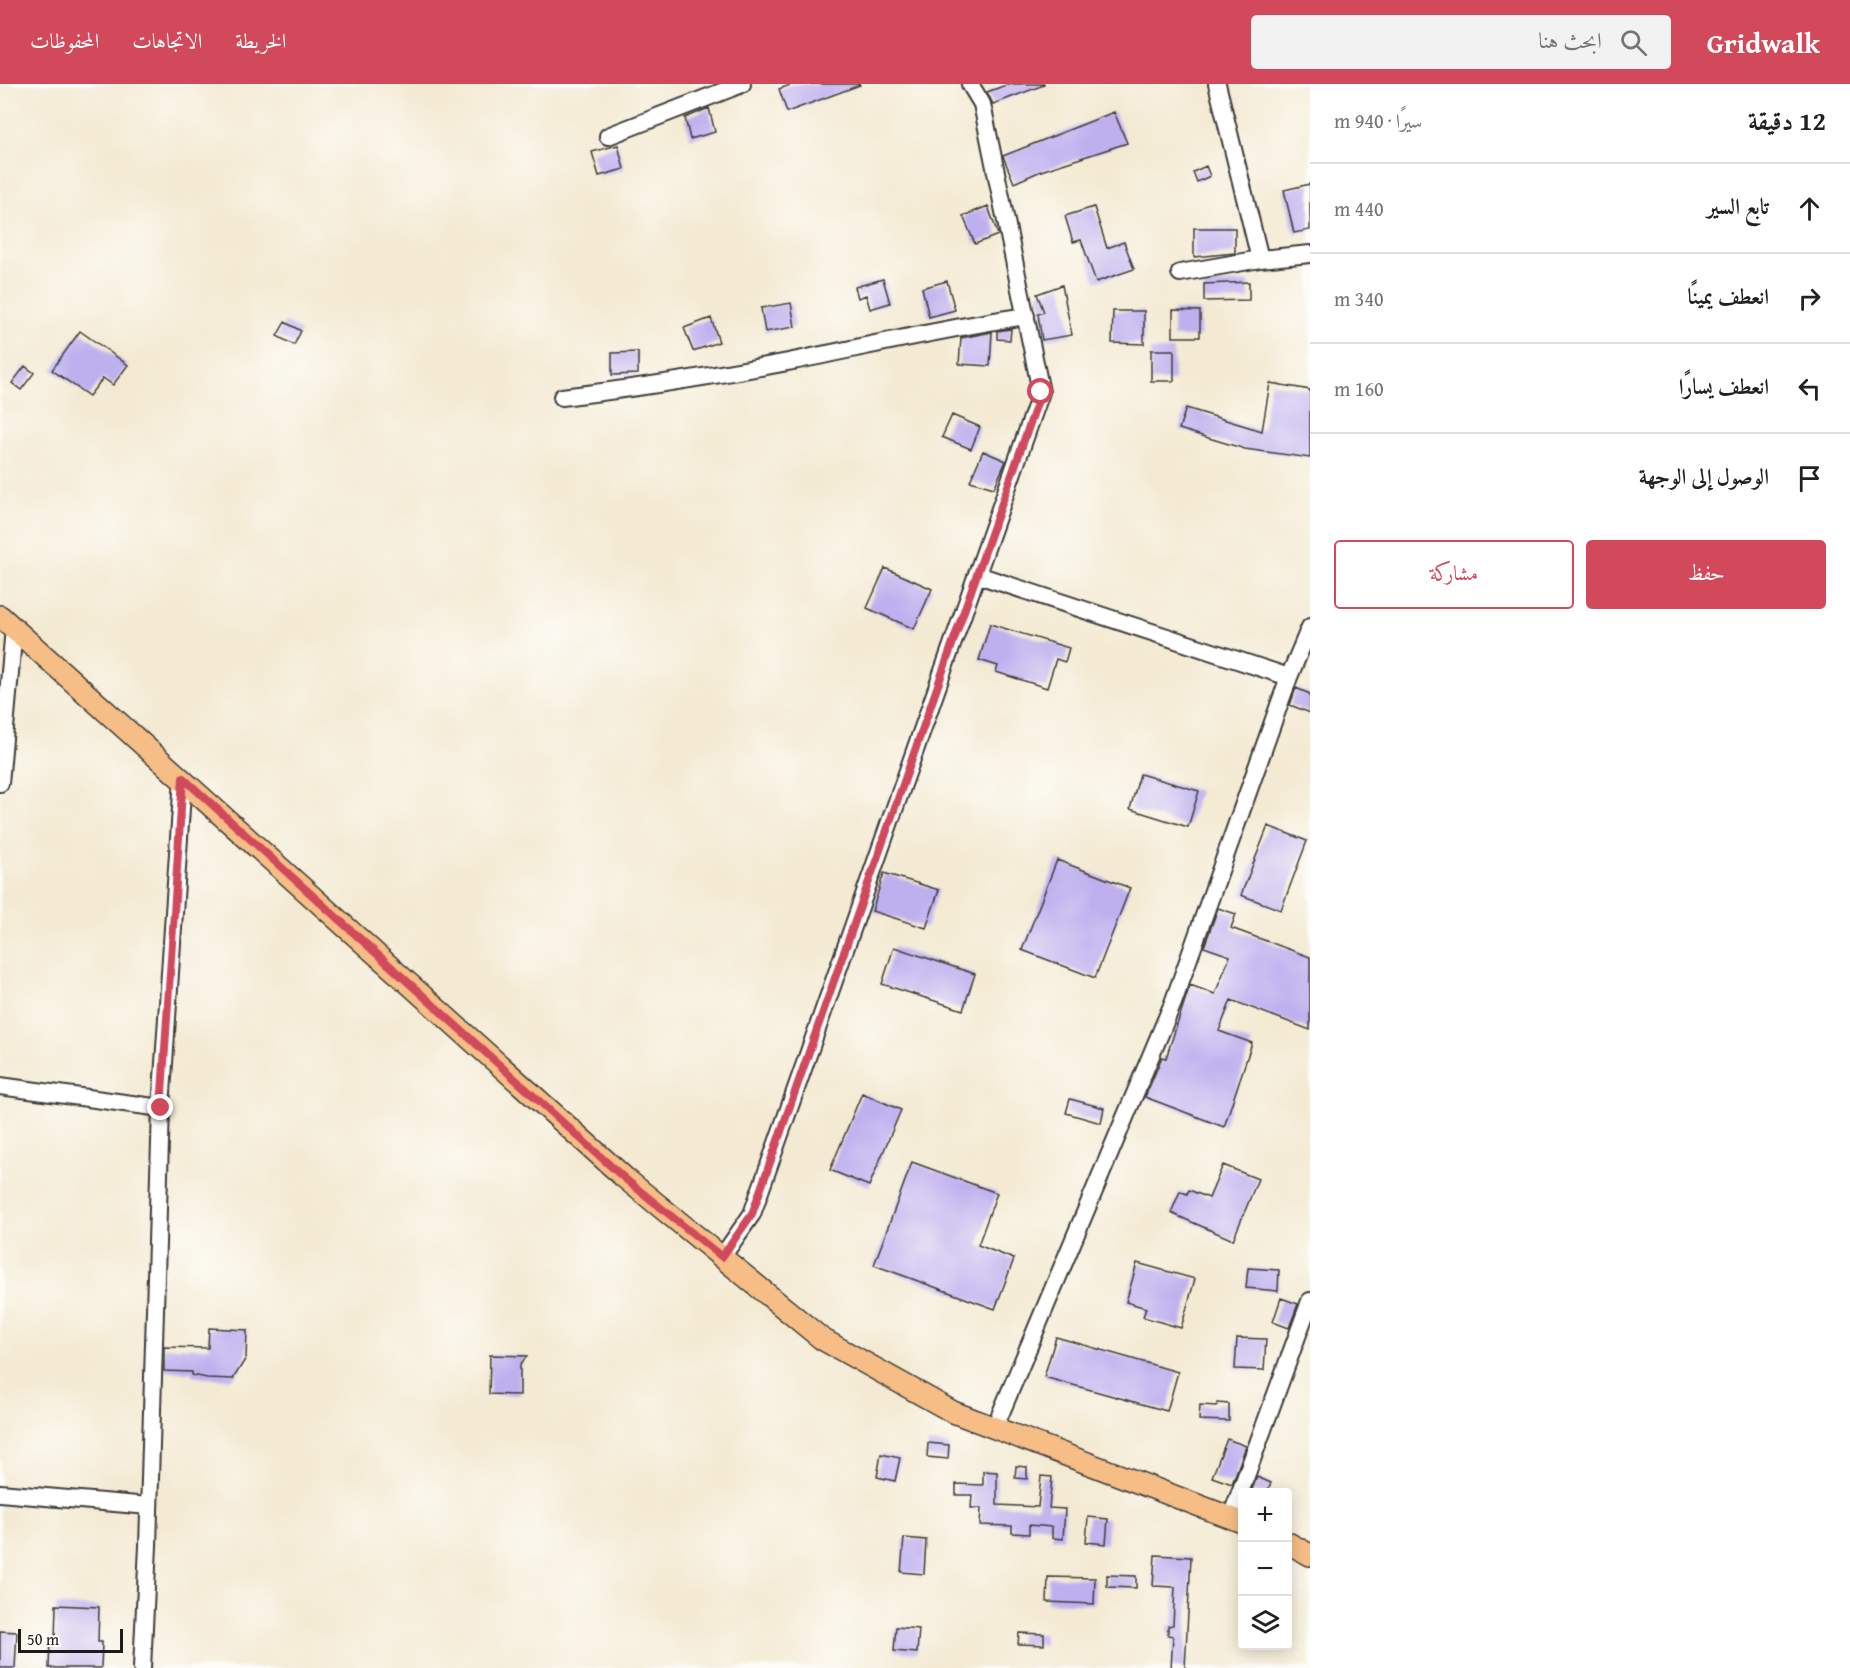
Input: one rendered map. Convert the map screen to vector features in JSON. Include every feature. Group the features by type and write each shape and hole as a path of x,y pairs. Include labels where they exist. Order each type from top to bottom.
{"main road":[{"path":"7,622 183,778 624,1178 822,1339 953,1412 1237,1519"},
{"path":"1292,1545 1310,1555"}],"street":[{"path":"608,136 742,84"},
{"path":"722,1257 752,1214 1041,392 982,104 970,84"},
{"path":"1217,84 1260,259"},
{"path":"1180,273 1260,259 1310,254"},
{"path":"562,397 676,382 789,362 936,330 1026,316"},
{"path":"978,574 1289,678"},
{"path":"0,783 7,622"},
{"path":"995,1427 1173,1003 1289,678 1310,627"},
{"path":"142,1668 150,1506 161,1108 183,778"},
{"path":"0,1086 161,1108"},
{"path":"1237,1519 1310,1301"},
{"path":"0,1493 150,1506"}],"building":[{"path":"793,84 860,85 787,112 779,89"},
{"path":"1009,84 1044,85 993,104 987,92"},
{"path":"709,108 715,132 690,139 685,118"},
{"path":"1114,112 1127,143 1041,171 1014,183 1003,156"},
{"path":"618,145 624,169 599,176 592,152"},
{"path":"1206,166 1210,176 1197,182 1193,172"},
{"path":"1310,184 1310,230 1294,233 1284,190"},
{"path":"988,206 998,235 975,244 963,216"},
{"path":"1094,207 1107,248 1124,242 1134,269 1096,282 1081,240 1073,242 1065,216"},
{"path":"1194,228 1235,228 1235,253 1194,257"},
{"path":"883,279 890,303 870,309 866,295 858,298 855,287"},
{"path":"947,281 955,310 929,317 922,288"},
{"path":"1249,282 1249,300 1204,301 1204,284"},
{"path":"1062,285 1072,335 1042,340 1038,314 1044,312 1037,294"},
{"path":"791,303 795,327 765,332 761,308"},
{"path":"1173,310 1200,311 1200,337 1173,337"},
{"path":"1113,311 1144,311 1144,344 1112,343"},
{"path":"711,318 719,342 693,351 684,328"},
{"path":"285,322 301,331 294,345 277,336"},
{"path":"1011,329 1010,340 997,339 997,331"},
{"path":"80,331 128,365 113,385 103,378 89,396 52,370"},
{"path":"992,332 990,366 959,364 961,338"},
{"path":"1151,350 1174,350 1174,381 1151,381"},
{"path":"638,352 638,374 612,375 612,353"},
{"path":"25,366 34,373 21,390 12,383"},
{"path":"1270,383 1310,390 1310,458 1245,449 1179,429 1186,408 1262,431"},
{"path":"952,415 980,427 971,449 942,437"},
{"path":"983,451 1006,461 994,488 970,481"},
{"path":"885,568 932,589 914,629 867,608"},
{"path":"990,624 1069,648 1065,662 1056,659 1047,688 996,672 998,666 979,660"},
{"path":"1296,688 1310,694 1310,713 1290,705"},
{"path":"1140,774 1199,791 1188,827 1130,809"},
{"path":"1268,826 1307,841 1281,910 1241,895"},
{"path":"1057,860 1130,888 1095,978 1022,950"},
{"path":"884,873 939,890 926,928 872,911"},
{"path":"1218,908 1236,914 1231,928 1310,957 1310,1030 1231,1000 1219,1031 1252,1043 1224,1127 1145,1097 1162,1057 1166,1058 1190,985 1215,994 1230,956 1204,947"},
{"path":"894,947 975,974 963,1010 882,984"},
{"path":"862,1093 901,1110 869,1186 830,1170"},
{"path":"1070,1099 1104,1108 1101,1123 1066,1113"},
{"path":"912,1162 997,1193 978,1245 1014,1259 995,1309 874,1265"},
{"path":"1223,1165 1258,1179 1233,1240 1171,1213 1180,1191 1187,1194 1189,1190 1209,1198"},
{"path":"1137,1263 1195,1279 1181,1328 1143,1317 1146,1308 1126,1302"},
{"path":"1248,1268 1279,1270 1278,1291 1246,1288"},
{"path":"1281,1298 1298,1304 1289,1328 1273,1322"},
{"path":"209,1328 247,1330 246,1358 233,1379 207,1378 192,1375 192,1372 164,1371 164,1347 208,1348"},
{"path":"1056,1337 1178,1372 1167,1411 1044,1377"},
{"path":"1237,1338 1266,1339 1264,1370 1235,1369"},
{"path":"490,1355 527,1356 520,1365 520,1395 489,1394"},
{"path":"1217,1403 1229,1404 1229,1421 1199,1420 1200,1405 1217,1406"},
{"path":"1227,1439 1246,1446 1232,1484 1212,1477"},
{"path":"928,1443 949,1445 948,1459 927,1457"},
{"path":"881,1454 900,1458 895,1481 877,1477"},
{"path":"1016,1466 1027,1467 1027,1479 1015,1478"},
{"path":"983,1471 997,1472 997,1505 1038,1507 1041,1476 1052,1477 1049,1508 1065,1509 1063,1539 1052,1538 1052,1527 1029,1525 1029,1534 1012,1533 1012,1526 980,1525 981,1508 971,1508 972,1495 956,1495 956,1484 983,1485"},
{"path":"1257,1477 1271,1483 1269,1488 1253,1488"},
{"path":"1088,1517 1108,1519 1106,1544 1086,1542"},
{"path":"904,1538 926,1540 924,1574 901,1572"},
{"path":"1155,1555 1191,1557 1185,1668 1171,1668 1173,1636 1168,1635 1168,1626 1173,1625 1175,1587 1153,1586"},
{"path":"1107,1575 1136,1576 1136,1588 1107,1587"},
{"path":"1048,1577 1095,1578 1094,1604 1047,1602"},
{"path":"56,1605 99,1607 98,1642 102,1642 101,1668 49,1668 50,1640 55,1640"},
{"path":"896,1627 919,1629 917,1653 894,1651"},
{"path":"0,1631 17,1632 15,1668 0,1668"},
{"path":"1019,1633 1044,1634 1044,1645 1018,1644"}],"route":[{"path":"161,1108 183,778 624,1178 722,1257 752,1214 824,1003 935,700 1041,392"}]}
